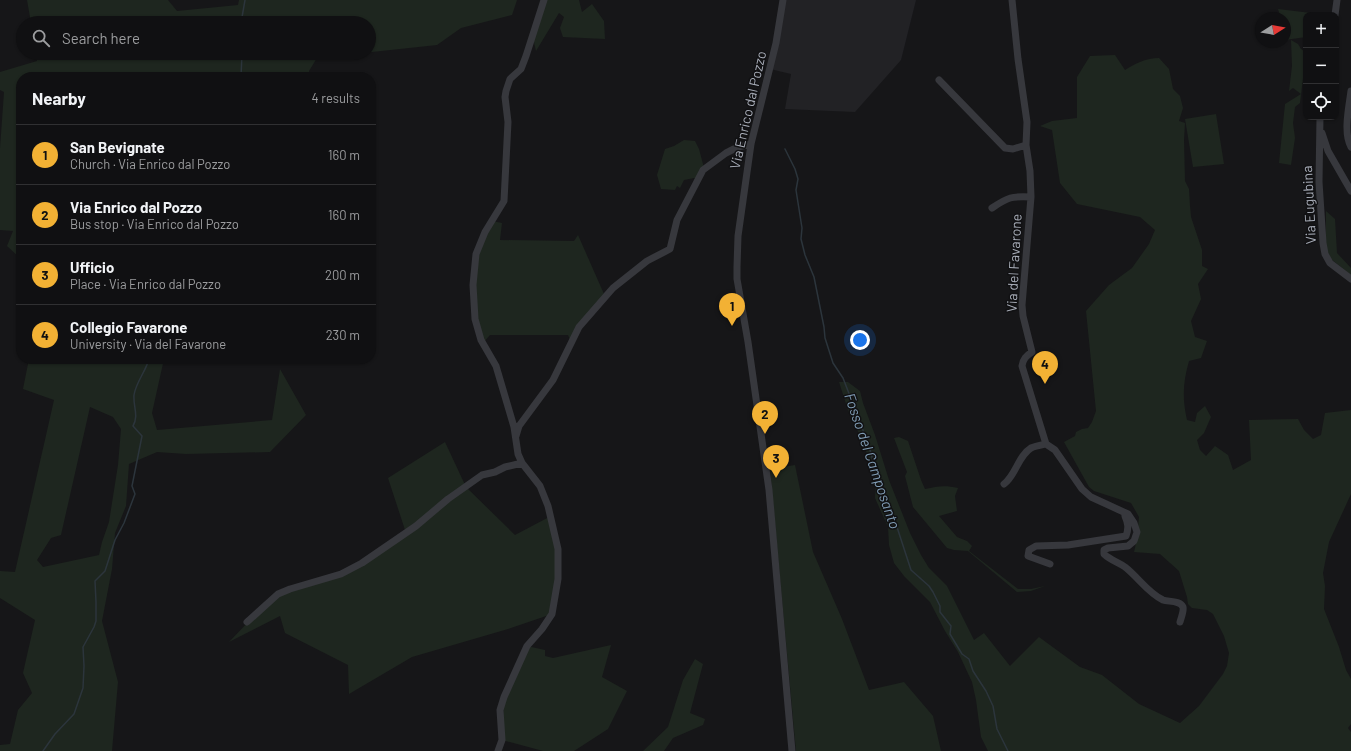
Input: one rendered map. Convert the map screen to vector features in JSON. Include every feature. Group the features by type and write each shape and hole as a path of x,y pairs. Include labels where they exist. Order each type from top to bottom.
{"street":[{"path":"498,751 502,740 500,710 504,697 527,646 542,629 552,614 558,579 558,549 548,506 540,486 522,462 518,454 514,427 496,366 481,340 475,319 473,285 476,254 485,232 504,201 508,122 505,97 506,91 510,79 521,69 544,0"},
{"name":"Via Enrico dal Pozzo","path":"783,0 776,43 751,144 738,236 737,279 769,490 792,751"},
{"name":"Via del Favarone","path":"1012,0 1018,59 1027,122 1026,145 1030,171 1031,198 1022,305 1023,316 1032,352 1026,356 1022,366 1046,444 1055,450 1082,489 1091,497 1128,514 1134,523 1137,532 1134,541 1128,546 1108,548 1104,550 1104,554 1126,568 1151,592 1164,600 1182,605 1183,608 1180,622"},
{"path":"1335,12 1337,0"},
{"path":"939,80 1005,148 1013,149 1026,145"},
{"path":"1351,91 1347,119 1348,137 1351,147"},
{"path":"1320,120 1328,151 1351,191"},
{"name":"Via Eugubina","path":"1320,120 1319,182 1325,254 1330,263 1351,279"},
{"path":"516,439 519,426 553,380 579,327 613,288 647,261 670,249 677,220 703,170 726,153 738,147 751,144"},
{"path":"992,208 1001,201 1014,196 1031,198"},
{"path":"1004,484 1009,480 1028,450 1046,444"},
{"path":"247,622 278,594 341,574 362,563 416,526 448,499 482,475 522,462"},
{"path":"1050,564 1028,556 1029,550 1036,546 1068,545 1126,536 1128,523 1124,512"}],"shaded area":[{"path":"27,0 168,0 177,11 238,5 239,0 517,0 512,15 461,28 437,45 376,52 376,16 30,16"},
{"path":"543,0 579,0 582,12 592,4 604,21 605,39 563,37 560,28 564,17 559,13 536,51 533,38"},
{"path":"783,0 916,0 901,60 855,112 785,109 791,74 770,69"},
{"path":"1278,9 1303,12 1303,37 1291,39 1291,12 1279,12"},
{"path":"1291,40 1298,44 1303,50 1303,78 1300,103 1295,107 1293,123 1295,138 1291,165 1279,163 1285,104 1301,94 1293,88 1289,91 1292,66"},
{"path":"1115,55 1125,70 1141,61 1159,58 1169,69 1173,89 1180,96 1183,108 1179,121 1185,123 1185,181 1189,189 1191,217 1202,250 1202,266 1208,269 1198,284 1201,299 1191,321 1195,337 1207,341 1201,358 1189,361 1185,376 1184,390 1184,404 1187,420 1195,422 1197,413 1205,406 1211,417 1204,433 1197,440 1200,450 1206,456 1215,446 1228,455 1233,470 1251,460 1249,420 1298,419 1304,430 1313,439 1321,435 1325,413 1351,410 1351,494 1329,542 1323,573 1325,586 1324,609 1339,647 1346,670 1351,679 1351,724 1348,728 1351,732 1351,751 988,751 981,737 972,682 958,652 930,602 904,576 894,563 889,545 888,527 875,498 876,480 863,442 849,413 839,382 848,382 860,391 889,480 910,533 929,568 947,586 974,640 984,633 1010,666 1039,637 1080,667 1102,675 1139,704 1180,723 1199,706 1223,674 1227,666 1229,653 1224,636 1213,614 1207,610 1192,608 1188,604 1179,571 1160,554 1134,552 1139,517 1131,503 1094,491 1089,487 1064,442 1075,436 1076,432 1088,428 1096,411 1086,311 1109,285 1132,268 1149,244 1155,230 1140,217 1077,204 1060,183 1052,130 1040,126 1052,121 1077,118 1077,77 1090,56"},
{"path":"316,60 309,72 16,72 16,254 7,246 13,231 0,230 0,148 4,92 0,90 0,72 37,61"},
{"path":"1216,114 1224,164 1193,167 1185,119"},
{"path":"684,140 695,141 699,149 704,168 697,179 694,178 684,180 680,188 677,186 675,190 661,189 657,175 665,149"},
{"path":"1326,211 1335,219 1337,253 1351,268 1351,275 1331,259 1326,248"},
{"path":"492,221 502,223 500,240 574,241 578,235 604,294 571,342 568,335 490,335 483,343 475,319 476,254"},
{"path":"28,364 163,364 152,413 157,430 272,420 280,369 306,415 270,452 186,454 157,452 129,464 126,506 115,533 112,569 102,621 118,682 112,751 0,751 0,745 10,744 18,710 32,693 23,673 35,620 0,598 0,571 15,572 54,400 23,389","holes":["90,407 113,417 121,429 118,465 109,522 99,555 43,567 37,560 51,538 61,535"]},
{"path":"899,437 908,441 925,489 942,486 958,488 955,496 957,511 939,516 957,537 967,541 972,546 969,551 1018,589 1031,589 1045,586 1031,591 1017,592 968,551 947,548 913,507 905,476 907,472 894,438"},
{"path":"445,442 466,487 515,535 551,516 558,549 552,614 508,629 412,657 349,694 348,665 285,633 280,616 229,642 278,594 341,574 406,533 388,478"},
{"path":"795,465 813,552 842,619 869,690 904,682 933,716 941,751 796,751 770,469"},
{"path":"611,645 602,677 627,691 608,729 574,751 543,751 502,740 504,697 527,646 545,650 545,656 553,658"},
{"path":"695,659 703,664 690,713 705,719 703,725 673,738 664,751 643,751 668,727 683,680"}],"waterway":[{"path":"242,16 245,0"},
{"path":"241,72 242,60"},
{"name":"Fosso del Camposanto","path":"785,149 795,169 798,179 796,190 802,228 801,239 805,255 814,277 825,338 833,363 843,378 860,422 880,485 895,521 911,570 929,586 933,592 940,606 940,612 951,626 950,634 962,654 969,659 973,671 986,691 993,706 997,729 1008,751"},
{"path":"43,751 55,734 74,714 83,688 83,647 96,621 95,581 105,571 115,540 124,523 135,494 132,486 142,436 133,426 136,418 134,395 147,364"}],"place":[{"name":"San Bevignate","path":"732,326"},
{"name":"Collegio Favarone","path":"1045,384"},
{"name":"Via Enrico dal Pozzo","path":"765,434"},
{"name":"Ufficio","path":"776,478"}]}
